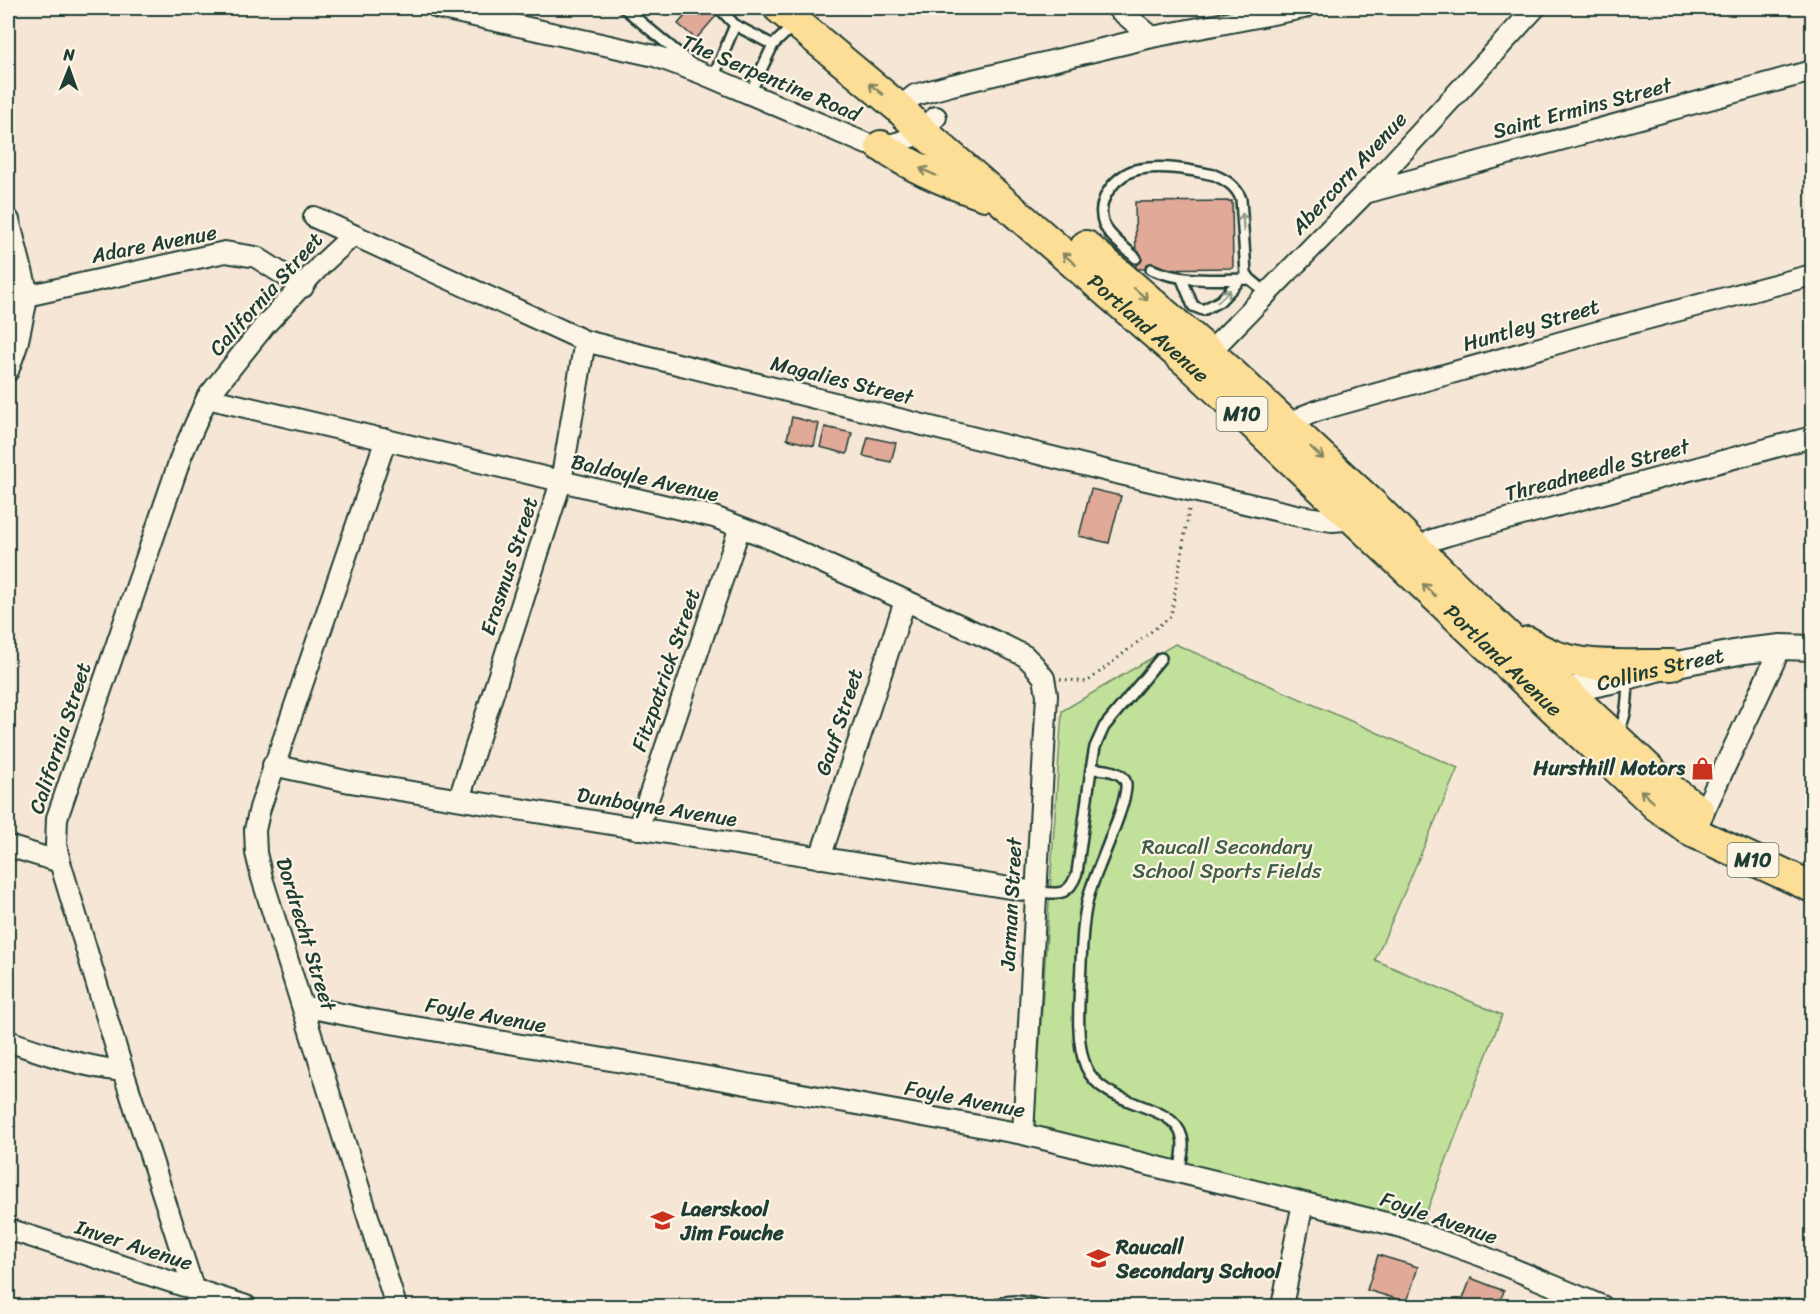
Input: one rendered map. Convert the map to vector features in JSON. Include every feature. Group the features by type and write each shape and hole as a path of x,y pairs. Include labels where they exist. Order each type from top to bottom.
{"main road":[{"name":"Portland Avenue","path":"796,12 907,102 1002,201 1202,360"},
{"name":"Portland Avenue","path":"929,124 1202,360 1607,744 1657,806 1698,823"},
{"path":"881,146 924,171 1002,201"},
{"name":"Portland Avenue","path":"1409,556 1467,598 1553,693"},
{"path":"1467,598 1540,651 1561,658 1596,664 1672,665"},
{"name":"M10","path":"1698,823 1812,870"},
{"name":"M10","path":"1698,823 1812,887"}],"street":[{"name":"The Serpentine Road","path":"438,8 655,56 707,75 867,144 881,146"},
{"path":"1117,8 1152,37"},
{"path":"907,102 1152,37 1304,8"},
{"name":"Abercorn Avenue","path":"1202,360 1365,193 1535,8"},
{"name":"Saint Ermins Street","path":"1365,193 1812,70"},
{"path":"881,146 891,146 903,141 929,124"},
{"name":"Magalies Street","path":"314,217 585,341 1108,471 1316,519 1365,513"},
{"path":"8,371 17,345 28,294 9,220"},
{"name":"California Street","path":"196,1298 123,1071 60,862 56,832 62,803 182,454 207,398 265,325 303,287 321,265 352,236"},
{"name":"Adare Avenue","path":"8,300 225,252 256,257 303,287"},
{"name":"Huntley Street","path":"1280,434 1319,410 1812,275"},
{"name":"Erasmus Street","path":"459,799 561,482 585,341"},
{"name":"Baldoyle Avenue","path":"207,398 696,512 740,527 1014,650 1034,665 1044,678"},
{"name":"Threadneedle Street","path":"1409,556 1432,540 1448,535 1812,437"},
{"name":"Dordrecht Street","path":"386,439 273,765 255,830 256,853 262,878 396,1306"},
{"name":"Fitzpatrick Street","path":"638,828 740,527"},
{"name":"Gauf Street","path":"820,858 905,601"},
{"path":"1698,823 1794,648"},
{"name":"Collins Street","path":"1553,693 1744,651 1794,648 1812,659"},
{"name":"Jarman Street","path":"1023,1134 1035,892 1046,734 1047,694 1044,678"},
{"name":"Dunboyne Avenue","path":"273,765 350,782 1035,892"},
{"path":"8,846 60,862"},
{"name":"Foyle Avenue","path":"302,1006 1023,1134 1425,1234 1602,1306"},
{"path":"8,1041 72,1063 123,1071"},
{"path":"1282,1306 1303,1203"},
{"name":"Inver Avenue","path":"8,1229 196,1298 246,1306"}],"lane":[{"path":"624,8 707,75 735,25"},
{"path":"721,10 735,25 773,45"},
{"path":"750,93 773,45 796,12"},
{"path":"1136,258 1107,230 1103,223 1101,213 1104,201 1113,184 1124,175 1137,169 1150,167 1203,172 1222,178 1234,186 1241,199 1246,279 1220,301 1203,310 1192,306 1182,279"},
{"path":"1151,269 1182,279 1246,279 1268,293"},
{"path":"1035,892 1060,893 1072,886 1077,873 1095,747 1104,727 1161,658"},
{"path":"1607,744 1621,727 1625,713 1628,677"},
{"path":"1091,769 1117,774 1124,778 1126,784 1121,807 1090,892 1083,927 1079,1012 1081,1043 1086,1066 1099,1086 1112,1095 1162,1114 1174,1124 1182,1135 1183,1147 1179,1173"},
{"path":"995,1306 1004,1301 1044,1306"}],"path":[{"path":"1044,678 1087,682 1171,616 1193,490"}],"green space":[{"name":"Raucall Secondary School Sports Fields","path":"1175,644 1458,768 1375,960 1502,1015 1418,1234 1034,1126 1062,711"}],"building":[{"path":"692,8 723,8 696,39 678,24"},
{"path":"1232,201 1233,268 1136,269 1135,202"},
{"path":"792,417 819,424 814,446 787,439"},
{"path":"825,427 852,433 847,454 820,447"},
{"path":"868,437 896,443 891,462 863,456"},
{"path":"1091,489 1121,496 1109,543 1079,536"},
{"path":"1378,1255 1418,1267 1407,1302 1367,1290"},
{"path":"1471,1278 1504,1291 1498,1306 1460,1306"}],"place":[{"name":"Hursthill Motors","path":"1703,768"},
{"name":"Laerskool Jim Fouche","path":"663,1221"},
{"name":"Raucall Secondary School","path":"1098,1259"}]}
